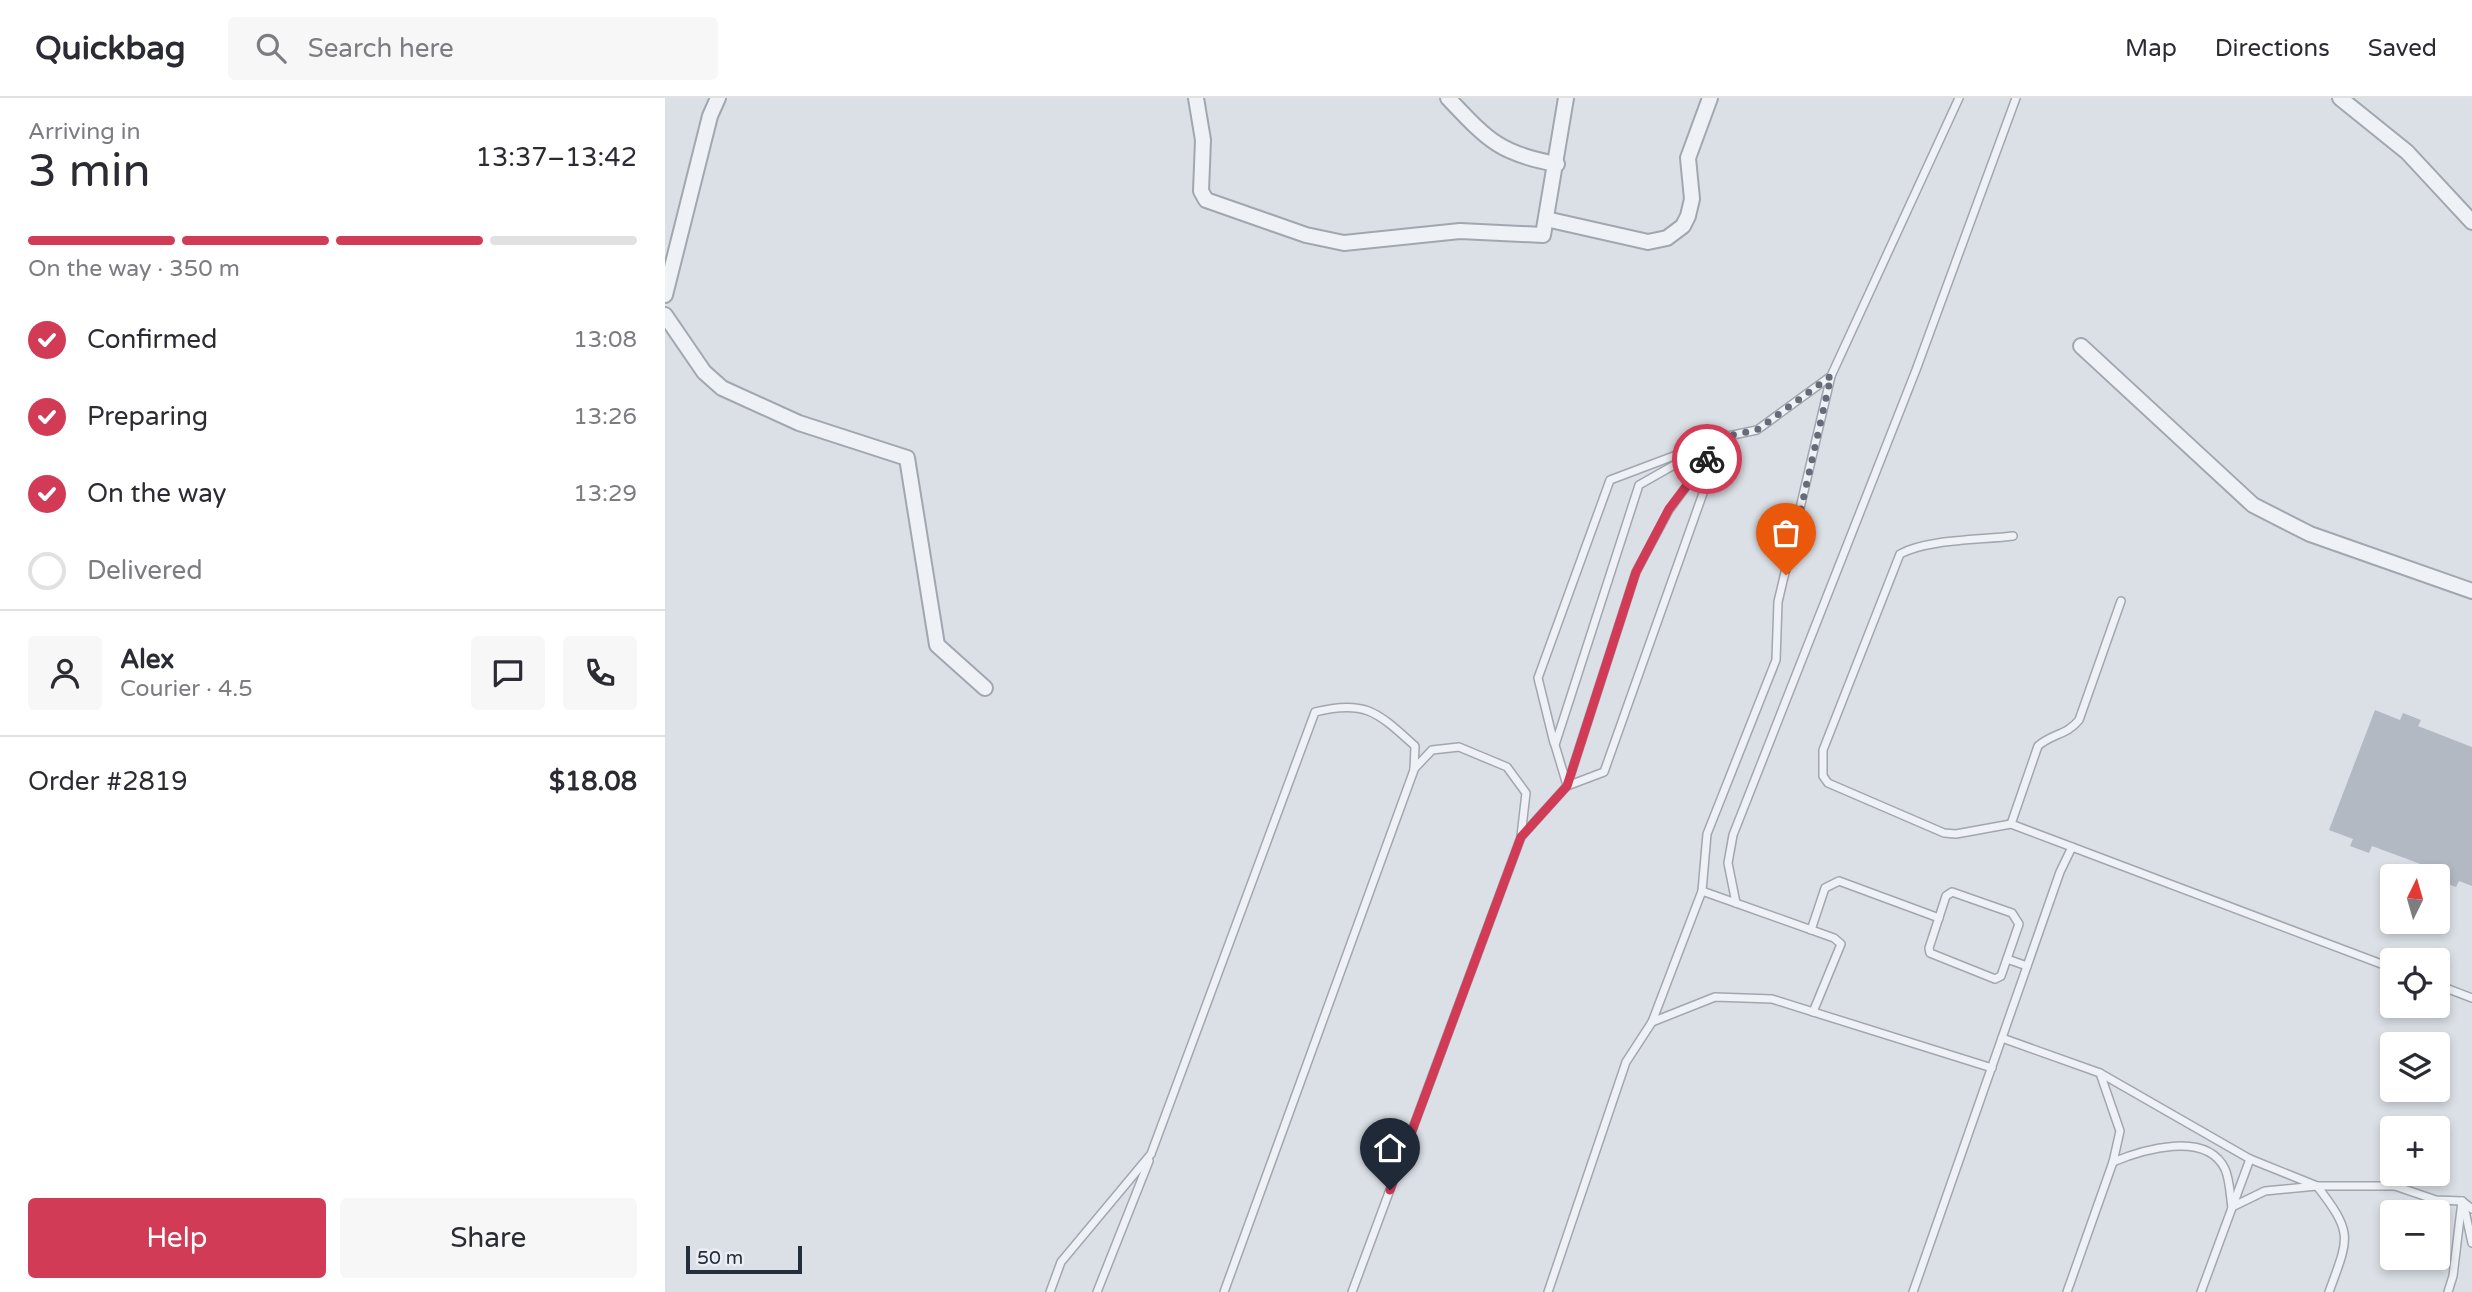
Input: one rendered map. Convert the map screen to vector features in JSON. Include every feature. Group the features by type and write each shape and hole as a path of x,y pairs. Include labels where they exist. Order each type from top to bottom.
{"street":[{"path":"665,295 710,116 718,98"},
{"path":"1196,98 1203,140 1201,191 1206,200 1306,235 1358,244 1460,232 1543,235 1566,98"},
{"path":"1448,98 1484,136 1502,148 1522,158 1557,164"},
{"path":"1546,219 1648,242 1667,238 1683,226 1688,216 1692,199 1688,158 1710,98"},
{"path":"2340,98 2407,152 2472,222"},
{"path":"665,315 704,372 722,388 799,423 907,458 937,645 985,688"},
{"path":"2081,346 2253,505 2310,534 2472,591"}],"lane":[{"path":"1548,1292 1626,1062 1652,1022 1702,891 1707,834 1776,660 1778,602 1831,376 1959,98"},
{"path":"1736,903 1728,863 1733,835 1916,370 2015,98"},
{"path":"1567,786 1538,678 1610,480 1723,437 1757,430 1831,376"},
{"path":"1555,746 1639,485 1723,437"},
{"path":"1567,786 1604,772 1723,437"},
{"path":"1521,837 1567,786 1636,572 1669,509 1723,437"},
{"path":"2013,536 1911,548 1901,554 1825,743 1821,766 1828,783 1944,833 1956,834 1998,824 2011,824 2380,963"},
{"path":"2011,824 2038,746 2045,740 2067,733 2078,720 2121,601"},
{"path":"1097,1292 1315,712 1346,704 1368,710 1415,746 1413,770 1224,1292"},
{"path":"1352,1292 1521,837 1526,793 1507,767 1459,747 1432,750 1413,770"},
{"path":"1913,1292 2060,872 2073,847"},
{"path":"1811,930 1825,888 1839,881 1939,918"},
{"path":"1702,891 1834,938 1842,944 1814,1012"},
{"path":"1952,892 2012,913 2019,924 2001,976 1995,979 1930,953 1929,948 1939,918 1946,896 1952,892"},
{"path":"2007,959 2027,966"},
{"path":"2450,990 2472,998"},
{"path":"1652,1022 1715,997 1772,999 1991,1068"},
{"path":"2002,1038 2100,1073 2250,1159 2317,1186 2341,1217 2346,1247 2329,1292"},
{"path":"2067,1292 2113,1162 2120,1131 2100,1073"},
{"path":"2113,1162 2147,1149 2184,1146 2210,1153 2225,1168 2232,1207"},
{"path":"1050,1292 1061,1262 1151,1154"},
{"path":"2201,1292 2250,1159"},
{"path":"2232,1207 2265,1191 2317,1186 2395,1186 2436,1199 2462,1201 2472,1209"},
{"path":"2462,1201 2472,1221"},
{"path":"2462,1201 2472,1243"},
{"path":"2448,1292 2453,1276 2462,1201"}],"building":[{"path":"2375,710 2400,720 2403,713 2421,720 2418,726 2472,747 2472,886 2459,881 2456,887 2450,885 2450,864 2420,864 2372,846 2369,853 2350,846 2353,839 2329,830"}],"way so far":[{"path":"1707,459 1723,437 1757,430 1831,376 1786,575"}],"route":[{"path":"1390,1190 1521,837 1567,786 1636,572 1669,509 1707,459"}]}
